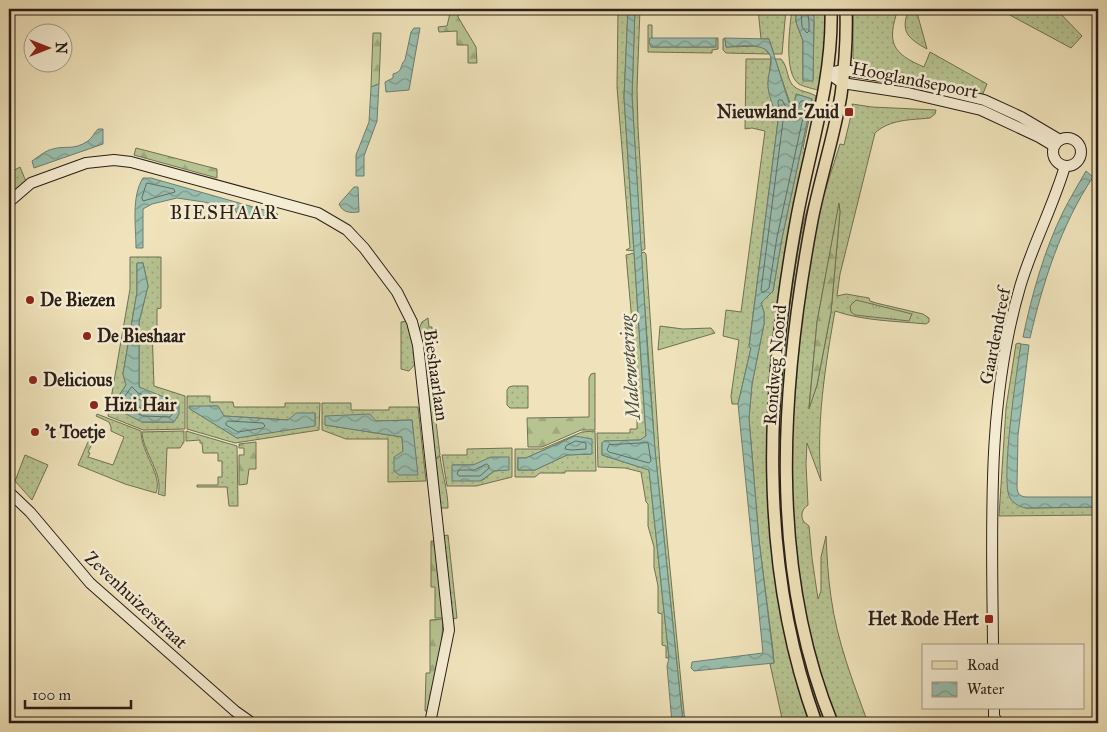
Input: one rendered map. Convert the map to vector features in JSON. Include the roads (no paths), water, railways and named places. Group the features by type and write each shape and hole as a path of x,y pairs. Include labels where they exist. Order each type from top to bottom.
{"main road":[{"name":"Rondweg Noord","path":"816,723 804,692 783,598 773,516 772,468 776,372 787,275 828,73 831,42 831,9"},
{"name":"Rondweg Noord","path":"832,723 810,656 795,581 786,488 787,437 801,276 814,208 840,97 847,35 846,9"}],"street":[{"name":"Hooglandsepoort","path":"828,73 844,70 909,82 984,100 1021,117 1057,143"},
{"name":"Hooglandsepoort","path":"828,73 842,84 908,93 981,110 1038,137 1057,143"},
{"path":"1067,138 1073,139 1081,150 1080,156 1076,163 1071,166 1065,166 1059,164 1054,158 1057,143 1067,138"},
{"name":"Bieshaarlaan","path":"9,202 31,183 86,163 114,160 131,162 318,213 347,230 364,248 404,304 412,322 418,345 448,630 430,723"},
{"name":"Gaardendreef","path":"993,644 992,521 996,428 1008,340 1020,288 1065,166"},
{"name":"Zevenhuizerstraat","path":"9,492 30,512 90,583 252,723"},
{"path":"994,710 994,718 999,723"}],"water":[{"path":"628,9 635,9 632,96 648,361 655,450 683,723 672,723 667,666 669,658 649,470 602,455 602,443 604,441 640,440 646,436 624,97"},
{"path":"796,9 811,9 814,16 813,81 803,81 803,41 796,22"},
{"path":"414,28 420,28 409,90 386,92 385,82 393,78 393,74 400,70 405,60 411,32"},
{"path":"650,38 716,38 716,47 651,47"},
{"path":"725,38 769,39 789,103 794,105 796,94 812,99 782,238 773,291 761,303 764,312 764,324 752,384 749,418 759,540 774,663 694,671 691,668 692,662 763,653 738,404 751,348 749,347 778,121 768,87 771,62 769,53 765,49 752,46 726,47"},
{"path":"379,84 377,121 364,156 364,176 356,176 356,155 369,122 371,87"},
{"path":"98,129 103,129 103,144 34,168 32,161 45,152 83,144"},
{"path":"1086,171 1093,177 1062,234 1047,275 1030,338 1023,337 1044,257 1063,212"},
{"path":"143,178 151,178 278,214 275,218 242,217 235,210 204,202 177,198 152,204 143,209 143,248 136,248 136,203 139,186"},
{"path":"354,187 358,187 359,212 347,212 339,204"},
{"path":"137,263 143,263 148,286 139,322 139,387 179,403 179,414 174,422 142,422 116,409 118,397 126,385 123,374 137,292"},
{"path":"1021,344 1029,345 1018,435 1018,493 1021,496 1028,497 1098,497 1098,507 1026,508 1017,505 1010,498 1007,488 1008,448"},
{"path":"189,406 218,406 224,416 288,420 296,413 315,413 315,426 237,438 190,409"},
{"path":"370,414 376,421 412,420 418,475 399,475 394,471 394,457 403,451 402,437 325,425 325,416"},
{"path":"575,436 592,439 592,454 567,455 535,470 518,470 518,458 526,458"},
{"path":"491,457 509,457 509,470 494,471 481,481 452,481 452,465 473,465"}],"place":[{"name":"Nieuwland-Zuid","path":"849,112"},
{"name":"De Biezen","path":"30,300"},
{"name":"De Bieshaar","path":"87,336"},
{"name":"Delicious","path":"33,380"},
{"name":"Hizi Hair","path":"94,405"},
{"name":"'t Toetje","path":"35,432"},
{"name":"Het Rode Hert","path":"989,619"}],"district":[{"name":"BIESHAAR","path":"224,212"}],"water label":[{"name":"Malewetering","path":"629,367"}]}
